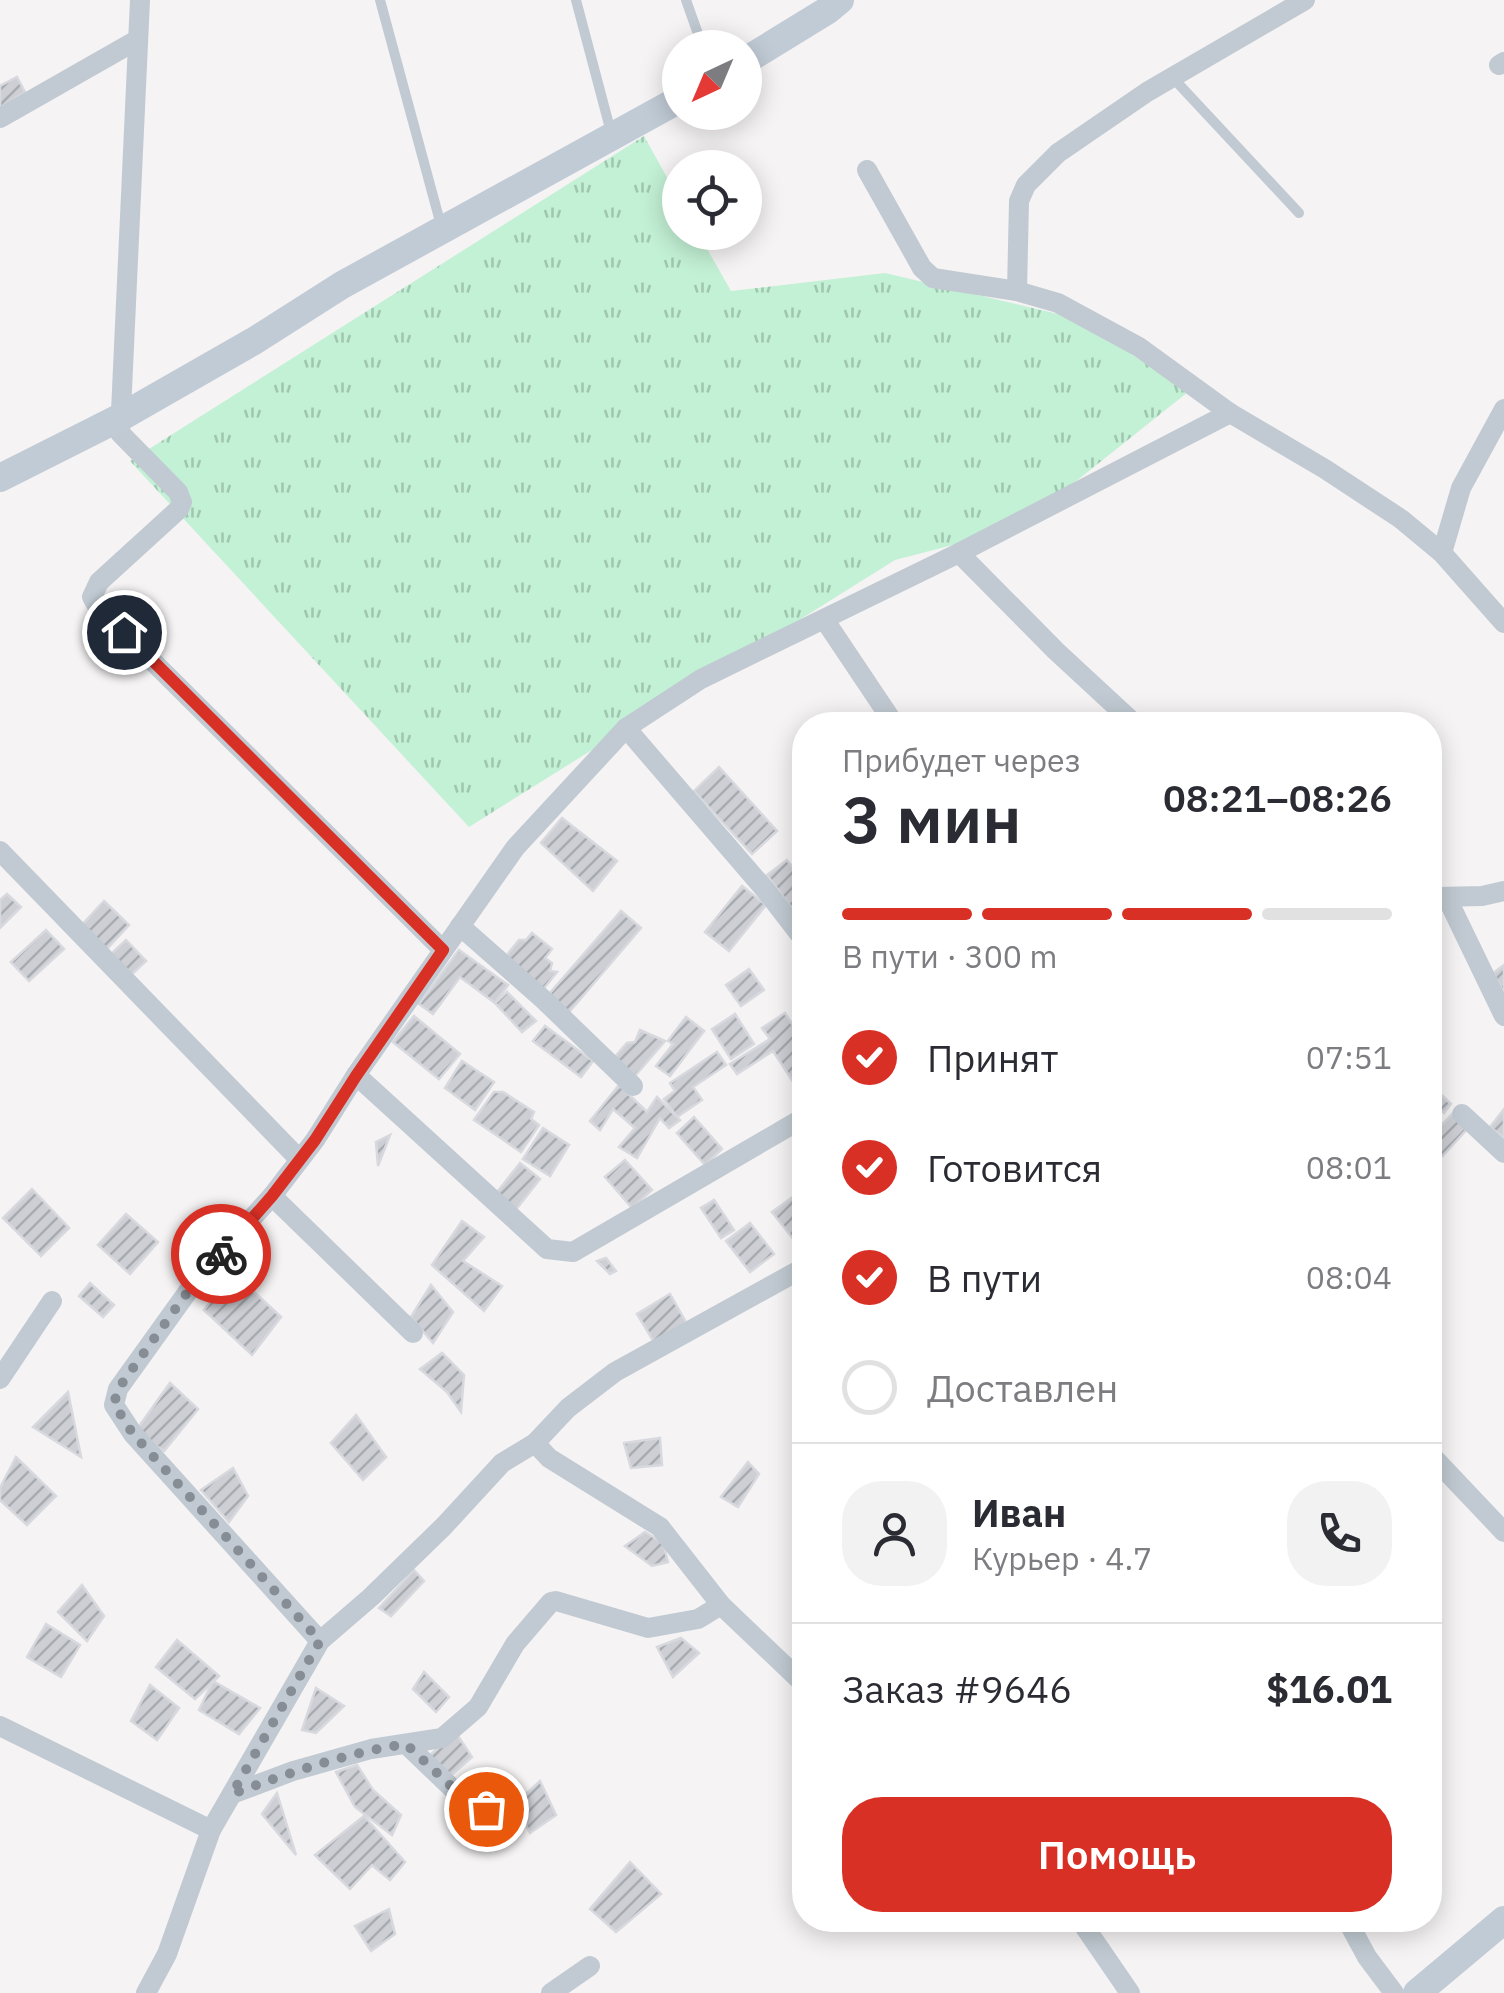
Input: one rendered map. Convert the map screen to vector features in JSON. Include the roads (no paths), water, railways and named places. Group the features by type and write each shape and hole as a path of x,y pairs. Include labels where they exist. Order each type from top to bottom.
{"street":[{"path":"140,0 120,433 178,492 182,502 99,582 92,596 97,606 443,950"},
{"path":"762,51 840,0"},
{"path":"1017,291 1018,200 1026,185 1058,153 1172,77 1305,0"},
{"path":"0,118 137,40"},
{"path":"0,478 121,417 254,342 342,285 662,109"},
{"path":"867,170 922,268 933,278 1017,291 1058,303 1139,347 1230,413 1400,519 1496,600 1504,623"},
{"path":"1442,553 1461,488 1504,409"},
{"path":"320,1641 133,1434 114,1404 118,1389 194,1283 272,1196 315,1140 515,848 626,728 701,679 959,554 1230,413"},
{"path":"959,554 1122,712"},
{"path":"824,619 886,712"},
{"path":"626,728 792,924"},
{"path":"0,851 299,1159"},
{"path":"1442,899 1504,891"},
{"path":"1442,906 1504,1016"},
{"path":"460,926 633,1086"},
{"path":"356,1076 547,1249 561,1252 573,1252 792,1125"},
{"path":"1462,1114 1504,1153"},
{"path":"272,1196 412,1333"},
{"path":"146,1993 167,1954 211,1830 320,1641 444,1526 502,1463 534,1443 568,1408 616,1372 792,1274"},
{"path":"0,1379 52,1301"},
{"path":"534,1443 550,1458 660,1527 721,1605 792,1674"},
{"path":"1442,1467 1504,1532"},
{"path":"232,1794 293,1771 371,1749 442,1738 478,1706 515,1644 551,1602 648,1628 698,1619 721,1605"},
{"path":"0,1726 211,1830"},
{"path":"406,1744 453,1788 486,1809"},
{"path":"1418,1993 1504,1920"},
{"path":"1088,1932 1130,1993"},
{"path":"1353,1932 1394,1993"},
{"path":"551,1993 590,1966"}],"lane":[{"path":"380,0 442,230"},
{"path":"576,0 612,136"},
{"path":"686,0 697,30"},
{"path":"1172,77 1299,213"}]}
